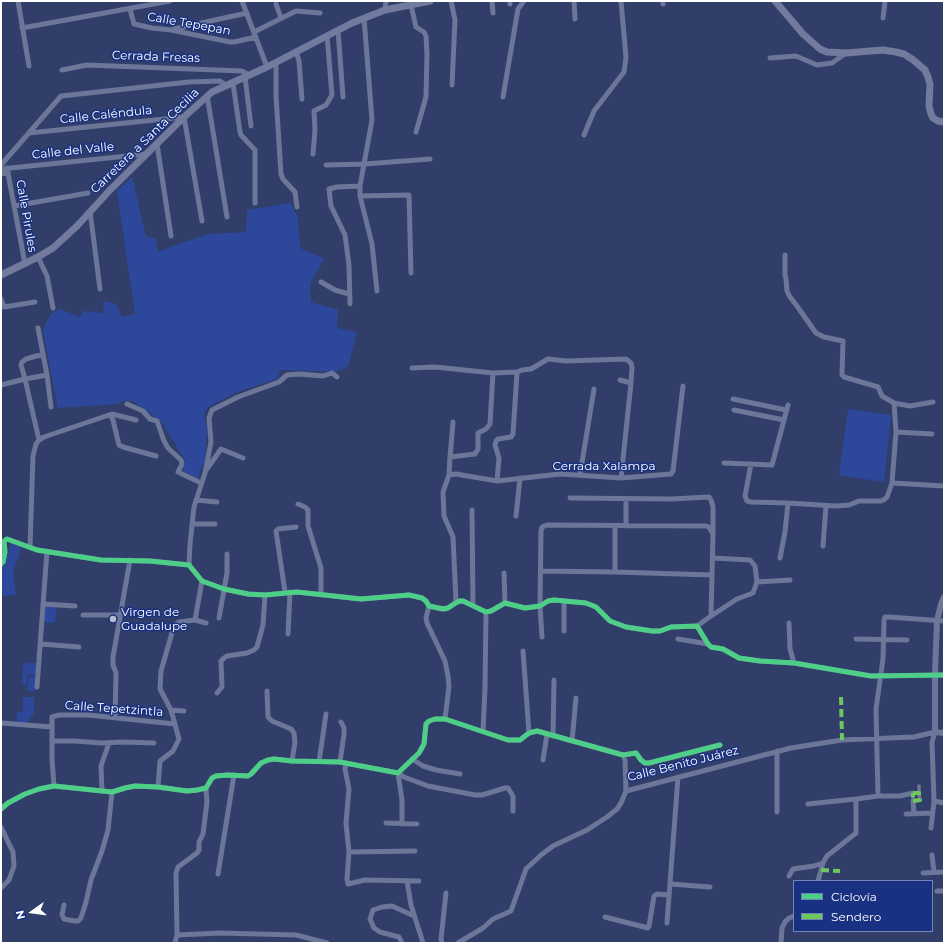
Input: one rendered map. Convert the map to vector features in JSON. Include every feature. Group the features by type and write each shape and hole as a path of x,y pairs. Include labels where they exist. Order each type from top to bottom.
{"main road":[{"name":"Carretera a Santa Cecilia","path":"1,275 38,257 57,244 77,226 90,211 207,95 267,67 327,35 364,18 401,4 411,5 430,1"},
{"path":"775,1 803,34 820,49 828,52 846,53 883,50 900,53 912,58 925,70 928,77 930,84 929,106 931,114 938,121 944,122"}],"street":[{"path":"18,1 29,66"},
{"path":"22,28 170,1"},
{"path":"242,1 267,67"},
{"path":"385,10 386,1"},
{"path":"452,1 456,24 452,85"},
{"path":"492,1 493,13"},
{"path":"503,97 518,9 524,1"},
{"path":"574,1 575,19"},
{"path":"584,135 594,111 624,72 626,57 621,1"},
{"path":"884,1 884,18"},
{"path":"276,4 281,18"},
{"path":"411,5 416,27 424,32 426,36 427,54 426,97 416,132"},
{"name":"Calle Tepepan","path":"130,9 134,24 230,42 234,42 255,34 281,18 296,11 320,13"},
{"path":"171,30 247,13"},
{"path":"364,18 372,120 360,186 360,196 372,244 377,291"},
{"path":"338,30 343,97"},
{"path":"313,154 315,130 314,110 326,105 332,95 327,35"},
{"path":"296,51 299,61 302,99"},
{"path":"770,58 796,56 817,66 832,63 846,53"},
{"path":"276,62 276,96 281,174 283,179 295,192 297,207"},
{"name":"Cerrada Fresas","path":"62,70 87,65 242,71 247,76"},
{"path":"247,76 251,126"},
{"path":"1,165 61,96 189,82 220,81 230,84 241,135 255,153 255,203"},
{"path":"207,95 227,217"},
{"path":"184,117 202,221"},
{"name":"Calle Caléndula","path":"29,133 184,117"},
{"path":"157,144 171,236"},
{"name":"Calle del Valle","path":"1,169 7,170 147,154"},
{"path":"326,165 365,164 430,159"},
{"path":"1,174 7,170"},
{"name":"Calle Pirules","path":"7,170 25,264"},
{"path":"350,304 349,265 345,235 331,206 329,189 337,187 360,186"},
{"path":"14,206 88,193"},
{"path":"360,196 409,195 411,273"},
{"path":"90,211 100,290"},
{"path":"785,255 785,275 787,291 790,297 816,333 824,337 843,341 841,372 844,377 878,386 882,396 894,403 910,406 933,402"},
{"path":"38,257 47,276 53,308"},
{"path":"321,282 335,290 349,294"},
{"path":"1,299 4,307 35,302"},
{"path":"38,328 47,375 51,407"},
{"path":"39,440 21,365 26,359 43,354"},
{"path":"412,368 436,367 493,373 517,372 531,369 548,359 566,361 626,359 631,363 632,367 621,478"},
{"path":"497,481 499,458 495,445 498,439 511,437 513,434 517,372"},
{"path":"450,457 475,454 477,451 478,433 489,427 490,424 493,373"},
{"path":"337,377 332,374 323,376 299,374 287,375 278,382 238,397 215,408 210,414 211,442 205,473 196,500 190,544 189,565 202,581 224,589 248,594 265,595 288,592 321,594 361,600 414,596 426,601 429,606 426,618 427,623 445,661 448,676 449,686 445,719 435,719 426,724 424,744 419,753 398,773"},
{"path":"1,385 47,375"},
{"path":"620,380 631,383"},
{"name":"Cerrada Xalampa","path":"449,475 456,474 497,481 560,474 621,478 671,474 673,471 682,386"},
{"path":"580,475 594,389"},
{"path":"724,463 770,466 774,464 787,407 733,399"},
{"path":"751,464 745,496 747,501 845,506 862,501 881,501 887,497 892,483 896,432 894,403"},
{"path":"127,404 142,411 150,419 157,421 164,442 168,448 181,460 182,464 178,472 201,484"},
{"path":"734,410 784,420"},
{"path":"110,415 113,420 119,445 156,456"},
{"path":"30,547 33,456 36,444 39,440 110,415 119,415 136,420"},
{"path":"453,422 449,475 443,492 444,516 453,537 456,602"},
{"path":"896,432 932,434"},
{"path":"205,473 221,448 244,458"},
{"path":"516,516 520,478"},
{"path":"892,483 944,486"},
{"path":"570,498 626,500 709,497 713,507 711,616"},
{"path":"196,500 217,502"},
{"path":"626,500 626,526"},
{"path":"780,558 785,532 788,503"},
{"path":"298,504 308,510 308,526 321,568 321,594"},
{"path":"823,546 826,506"},
{"path":"472,510 473,606"},
{"path":"193,524 215,524"},
{"path":"615,526 616,572"},
{"path":"542,637 540,571 542,527 706,526 709,527 713,534"},
{"path":"288,634 288,592 276,531 278,529 296,527"},
{"path":"1,564 4,559 5,552 3,539 9,539 46,551 101,560 130,560 189,565"},
{"path":"37,687 46,551"},
{"path":"219,618 227,573 227,554"},
{"path":"429,606 444,609 456,602 463,601 486,612 491,611 505,603 525,608 540,606 551,600 590,604 596,607 610,621 626,627 660,631 671,627 697,626 737,599 753,592 757,582 755,566 750,560 712,558"},
{"path":"116,718 116,673 113,665 113,657 119,615 130,560"},
{"path":"540,571 712,575"},
{"path":"504,573 505,603"},
{"path":"757,582 790,580"},
{"path":"195,620 202,581"},
{"path":"217,694 222,687 222,661 224,658 227,656 247,653 258,647 263,625 265,595"},
{"path":"932,828 934,801 932,742 935,732 937,621 944,597"},
{"path":"564,601 564,631"},
{"path":"43,604 75,606"},
{"path":"483,731 486,612"},
{"path":"83,615 119,615"},
{"path":"878,796 876,708 883,659 885,617 944,621"},
{"path":"158,787 160,761 173,751 179,739 171,710 162,694 160,683 161,671 168,646 176,623 195,620 206,623"},
{"path":"789,623 790,649 794,663"},
{"path":"697,626 708,644"},
{"path":"678,639 708,644 712,647 723,649 739,658 760,661 794,663 864,675 944,675"},
{"path":"856,640 907,640"},
{"path":"41,644 79,647"},
{"path":"523,651 529,733"},
{"path":"553,736 554,680"},
{"path":"267,691 268,717 272,721 291,729 294,733 292,761"},
{"path":"572,741 576,698"},
{"path":"171,710 184,711"},
{"name":"Calle Tepetzintla","path":"52,727 52,717 59,714 88,715 175,724"},
{"path":"319,762 326,714"},
{"name":"Calle Benito Juárez","path":"445,719 500,738 515,741 523,739 529,733 537,731 623,755 625,760 626,791 776,751 842,740 914,736 935,732 944,733"},
{"path":"340,762 344,734 344,728 341,722"},
{"path":"1,723 52,727 54,786"},
{"path":"543,760 547,734"},
{"path":"52,741 75,740 109,743 154,743"},
{"path":"102,791 101,766 109,743"},
{"path":"623,755 636,753 641,760 645,763 649,763 720,745"},
{"path":"776,751 777,812"},
{"path":"175,943 177,935 176,873 178,867 199,850 199,842 203,834 206,808 206,788 212,778 216,776 248,776 261,763 268,760 278,759 292,761 340,762 398,773 404,777 428,786 475,795 482,795 508,788 513,796 513,810"},
{"path":"412,759 423,766 460,774"},
{"path":"346,763 345,769 349,788 346,822 349,852 348,884 365,880 419,881"},
{"path":"398,773 402,800 402,824"},
{"path":"218,874 234,775"},
{"path":"667,923 678,777"},
{"path":"1,809 20,796 38,789 54,786 112,792 135,786 158,787 187,791 206,788"},
{"path":"914,801 920,800 919,786"},
{"path":"458,943 483,928 493,919 511,911 526,869 553,846 587,830 613,813 621,803 626,791"},
{"path":"64,905 62,915 64,919 78,921 81,918 91,880 108,830 112,792"},
{"path":"808,804 919,793"},
{"path":"913,794 914,813"},
{"path":"818,880 823,863 827,856 856,834 856,799"},
{"path":"934,801 944,803"},
{"path":"906,814 932,813"},
{"path":"386,823 417,824"},
{"path":"1,827 13,852 14,866 8,880 1,888"},
{"path":"349,852 415,851"},
{"path":"932,855 934,872"},
{"path":"789,876 792,869 814,866 823,863"},
{"path":"923,873 944,872"},
{"path":"406,881 414,916 423,943"},
{"path":"670,884 710,887"},
{"path":"938,891 944,891"},
{"path":"442,943 446,893"},
{"path":"605,917 648,928 654,896 657,894 669,895"},
{"path":"402,943 399,937 380,932 374,928 370,920 373,910 392,906 414,916"},
{"path":"781,943 782,928 785,922 793,916"},
{"path":"177,935 220,933 296,935 327,943"}],"shaded area":[{"path":"132,177 146,236 156,239 158,252 209,234 246,232 247,210 291,203 298,218 300,248 324,259 310,284 311,302 338,310 337,328 357,332 348,367 334,372 280,370 278,379 234,393 207,408 204,416 207,428 205,459 198,478 183,471 185,460 161,421 133,401 124,401 117,404 58,408 43,330 51,314 60,309 80,317 83,311 104,313 103,301 116,304 122,317 135,314 117,191"},
{"path":"848,409 891,415 884,482 839,475"},
{"path":"11,543 21,548 13,573 16,595 1,596 1,567 5,566"},
{"path":"45,606 57,607 55,623 44,622"},
{"path":"27,663 38,663 37,674 28,675 26,686 22,685 23,665"},
{"path":"37,676 35,691 27,691 29,677"},
{"path":"23,697 34,697 34,713 28,721 22,724 17,723 17,712 23,712"}],"marked path":[{"path":"841,697 842,740"},
{"path":"913,793 919,793 920,800 913,801 913,793"},
{"path":"821,870 840,871"}],"cycle path":[{"path":"1,564 3,562 5,552 4,541 7,539 37,550 101,560 150,561 189,565 202,581 224,589 248,594 265,595 297,592 361,599 409,595 422,598 429,606 444,609 459,601 463,601 486,612 491,611 505,603 525,608 540,606 548,601 554,600 586,603 596,607 610,621 626,627 660,631 671,627 697,626 711,647 723,649 739,658 794,663 871,676 944,675"},
{"path":"1,809 8,803 25,794 54,786 112,792 135,786 158,787 187,791 197,790 206,788 212,778 216,776 248,776 261,763 274,759 340,762 398,773 419,753 424,744 426,724 435,719 445,719 508,740 520,740 529,733 537,731 623,755 636,753 645,763 720,745"}],"place":[{"name":"Virgen de Guadalupe","path":"113,619"}]}
